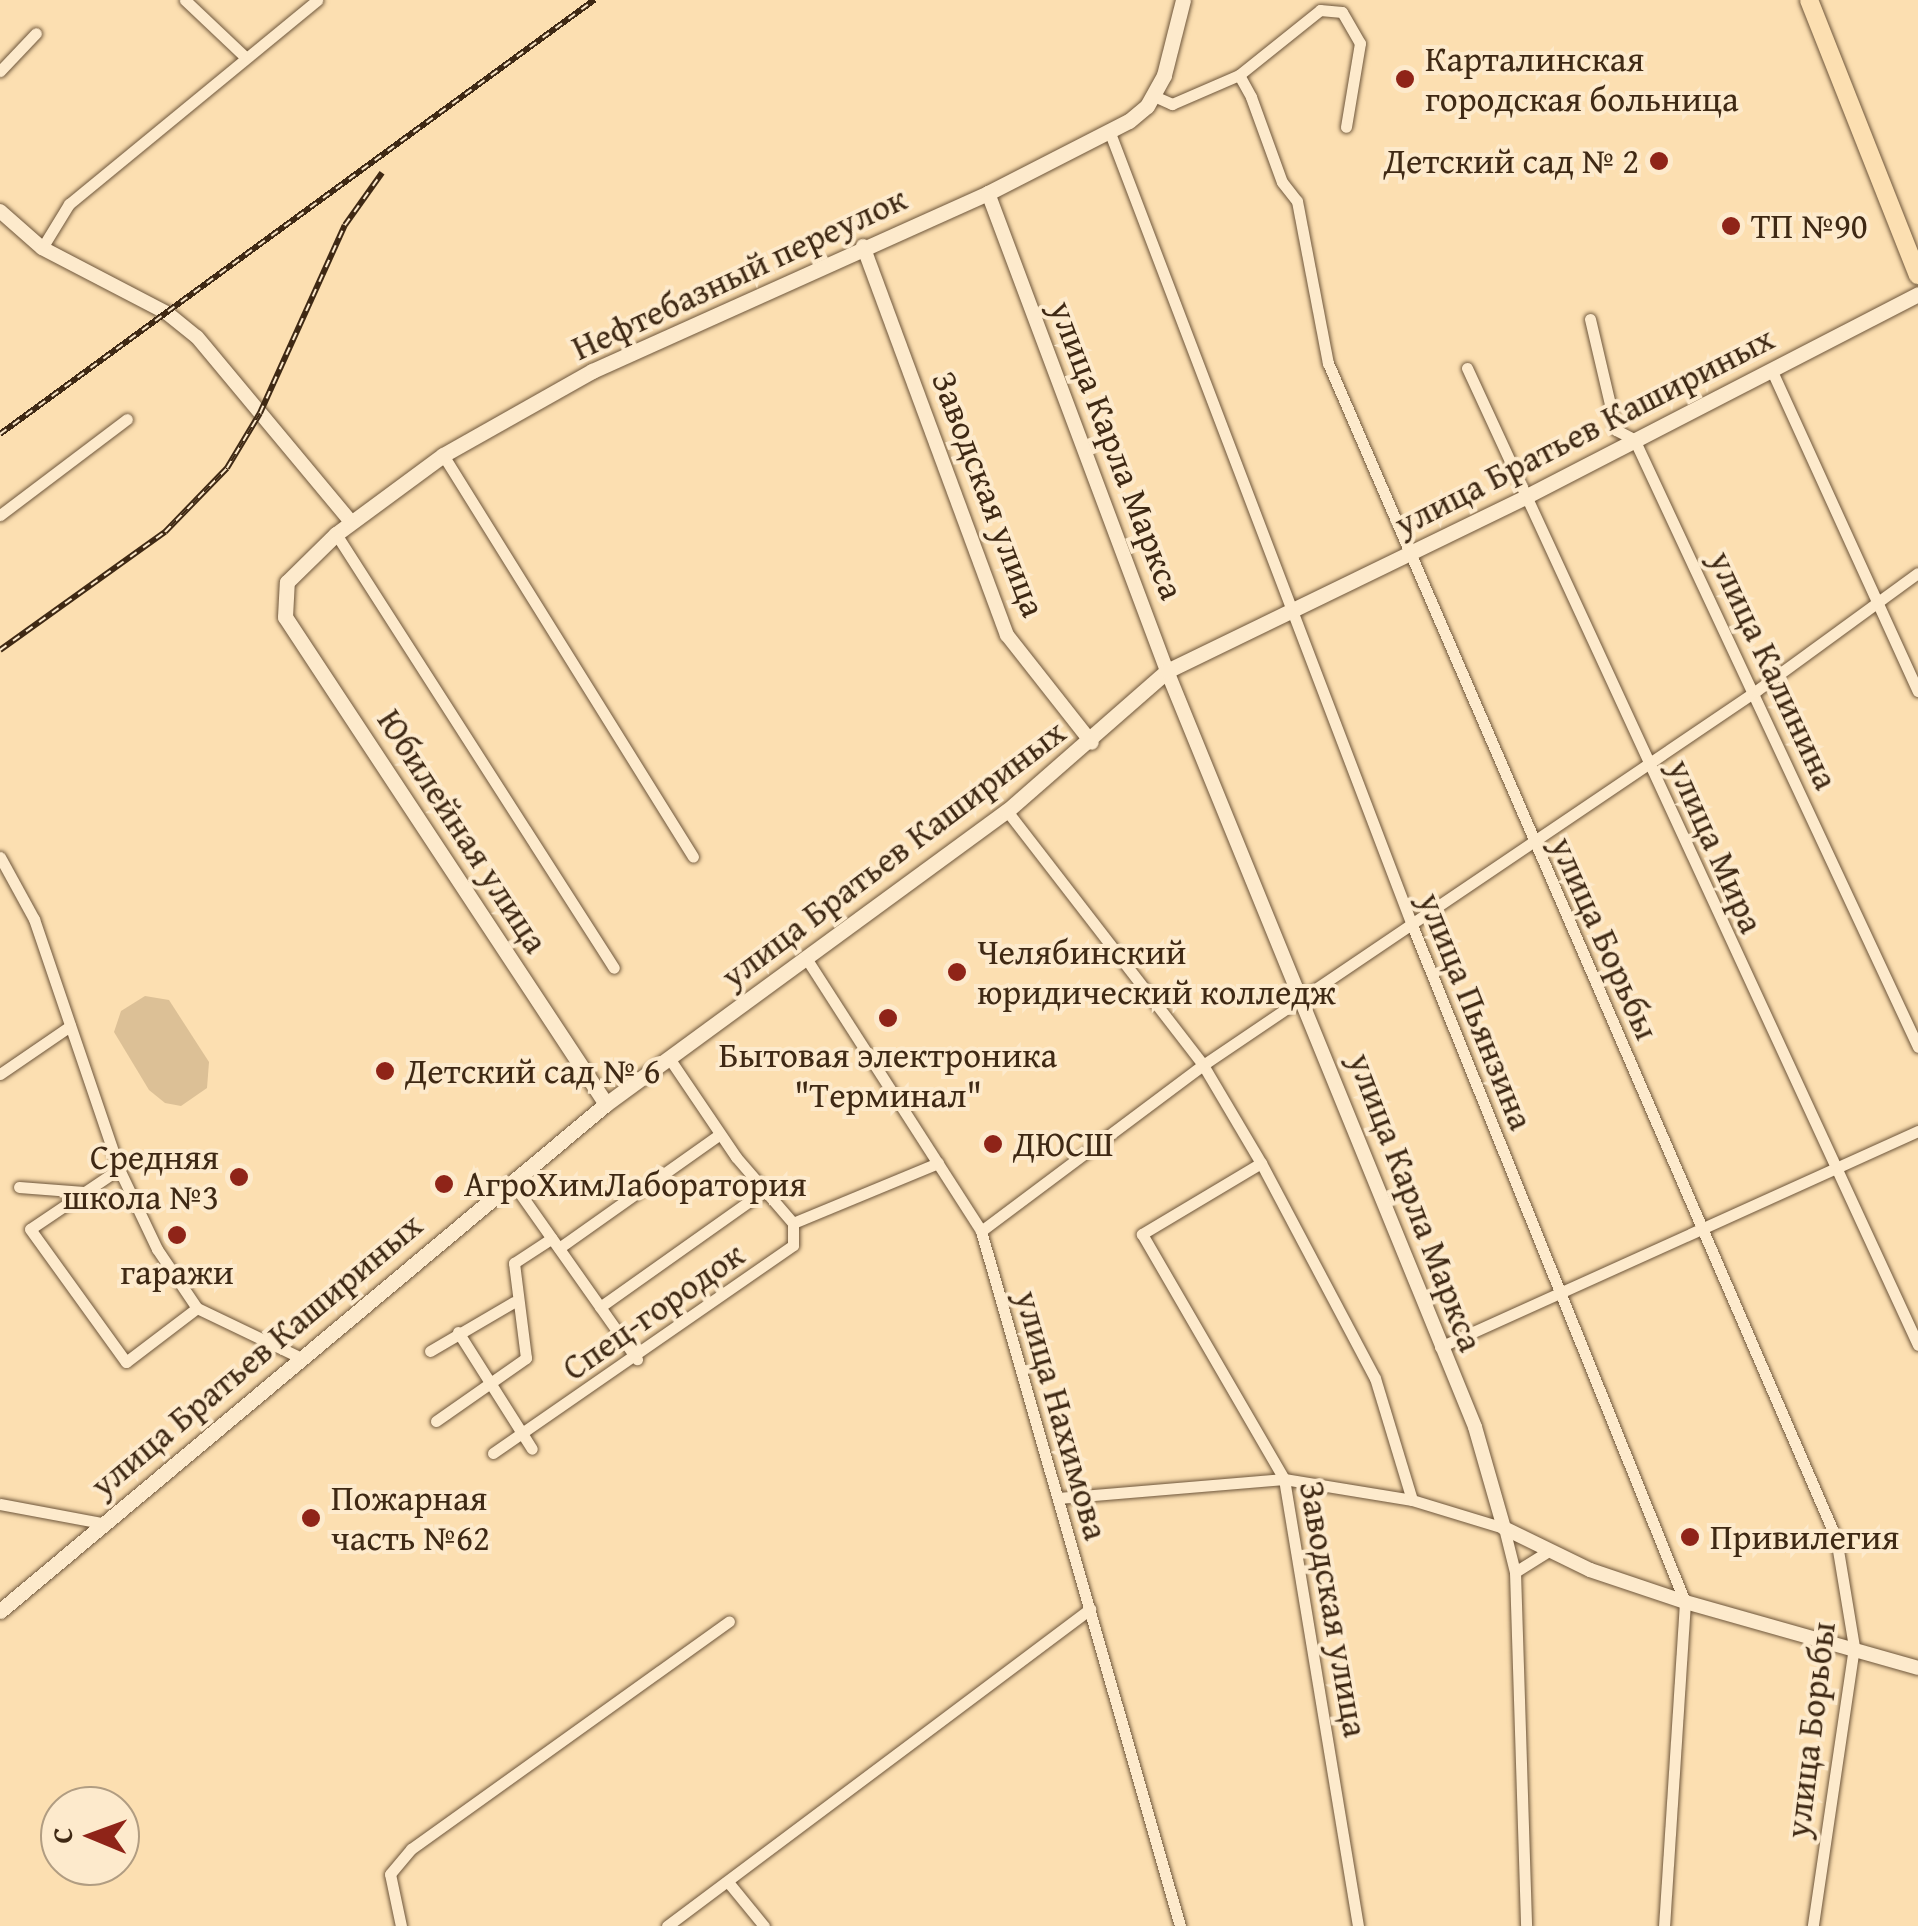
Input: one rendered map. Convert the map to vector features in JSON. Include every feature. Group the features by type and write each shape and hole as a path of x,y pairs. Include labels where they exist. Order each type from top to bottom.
{"main road":[{"path":"1154,96 1183,0"},
{"path":"1809,0 1918,275"},
{"name":"Нефтебазный переулок","path":"284,588 336,534 443,455 592,371 988,193 1110,133 1154,96"},
{"name":"улица Братьев Кашириных","path":"0,1610 298,1356 606,1104 1007,812 1092,743 1167,671 1525,497 1918,294"},
{"name":"Юбилейная улица","path":"284,588 284,617 606,1104"}],"street":[{"path":"186,0 242,55"},
{"path":"42,248 69,204 242,55 316,0"},
{"path":"1154,96 1172,104 1239,75 1320,10 1342,12 1360,43 1346,127"},
{"path":"0,72 36,33"},
{"name":"улица Борьбы","path":"1239,75 1282,182 1297,201 1328,364 1836,1538 1854,1647 1812,1926"},
{"name":"улица Пьянзина","path":"1110,133 1412,925 1685,1602 1664,1926"},
{"name":"улица Карла Маркса","path":"988,193 1167,671 1304,997 1475,1427 1516,1572 1526,1926"},
{"path":"0,211 42,248 167,313 197,338 352,522"},
{"name":"Заводская улица","path":"864,246 1007,635 1092,743"},
{"name":"улица Калинина","path":"1590,319 1616,430 1634,439 1756,692 1918,1047"},
{"name":"улица Мира","path":"1467,368 1832,1170 1918,1345"},
{"path":"1770,369 1918,691"},
{"path":"0,514 127,419"},
{"path":"443,455 693,858"},
{"path":"336,534 614,968"},
{"path":"981,1232 1203,1066 1756,692 1918,574"},
{"path":"1007,812 1203,1066 1261,1163 1375,1378 1412,1500"},
{"path":"0,856 34,919 119,1169 156,1249 198,1308 298,1356"},
{"name":"улица Нахимова","path":"806,958 981,1232 1180,1926"},
{"path":"0,1074 70,1026"},
{"path":"669,1058 720,1134 793,1223 938,1164"},
{"path":"1440,1347 1918,1132"},
{"path":"436,1421 526,1358 514,1302 514,1263 555,1243 720,1134"},
{"name":"Заводская улица","path":"1261,1163 1142,1234 1284,1479 1358,1926"},
{"path":"119,1169 30,1229 126,1362 198,1308"},
{"path":"512,1182 637,1359"},
{"path":"19,1187 84,1192"},
{"path":"600,1307 764,1190"},
{"name":"Спец-городок","path":"493,1453 637,1359 793,1245 793,1223"},
{"path":"430,1352 514,1302"},
{"path":"458,1332 532,1449"},
{"path":"1058,1498 1284,1479 1412,1500 1504,1528 1548,1551 1685,1602 1918,1668"},
{"path":"0,1504 102,1523"},
{"path":"1516,1572 1548,1551"},
{"path":"667,1926 1090,1609"},
{"path":"401,1926 390,1874 411,1849 729,1621"},
{"path":"728,1882 764,1926"}],"shaded area":[{"path":"145,996 169,1000 209,1062 207,1088 181,1106 165,1103 149,1090 114,1032 121,1011"}],"railway":[{"path":"0,434 594,0"},
{"path":"0,650 165,532 227,468 260,413 345,225 382,173"}],"place":[{"name":"Карталинская городская больница","path":"1405,79"},
{"name":"Детский сад № 2","path":"1659,161"},
{"name":"ТП №90","path":"1731,226"},
{"name":"Челябинский юридический колледж","path":"957,972"},
{"name":"Бытовая электроника \"Терминал\"","path":"888,1018"},
{"name":"Детский сад № 6","path":"385,1071"},
{"name":"ДЮСШ","path":"993,1144"},
{"name":"Средняя школа №3","path":"239,1177"},
{"name":"АгроХимЛаборатория","path":"444,1184"},
{"name":"гаражи","path":"177,1235"},
{"name":"Пожарная часть №62","path":"311,1518"},
{"name":"Привилегия","path":"1690,1537"}]}
